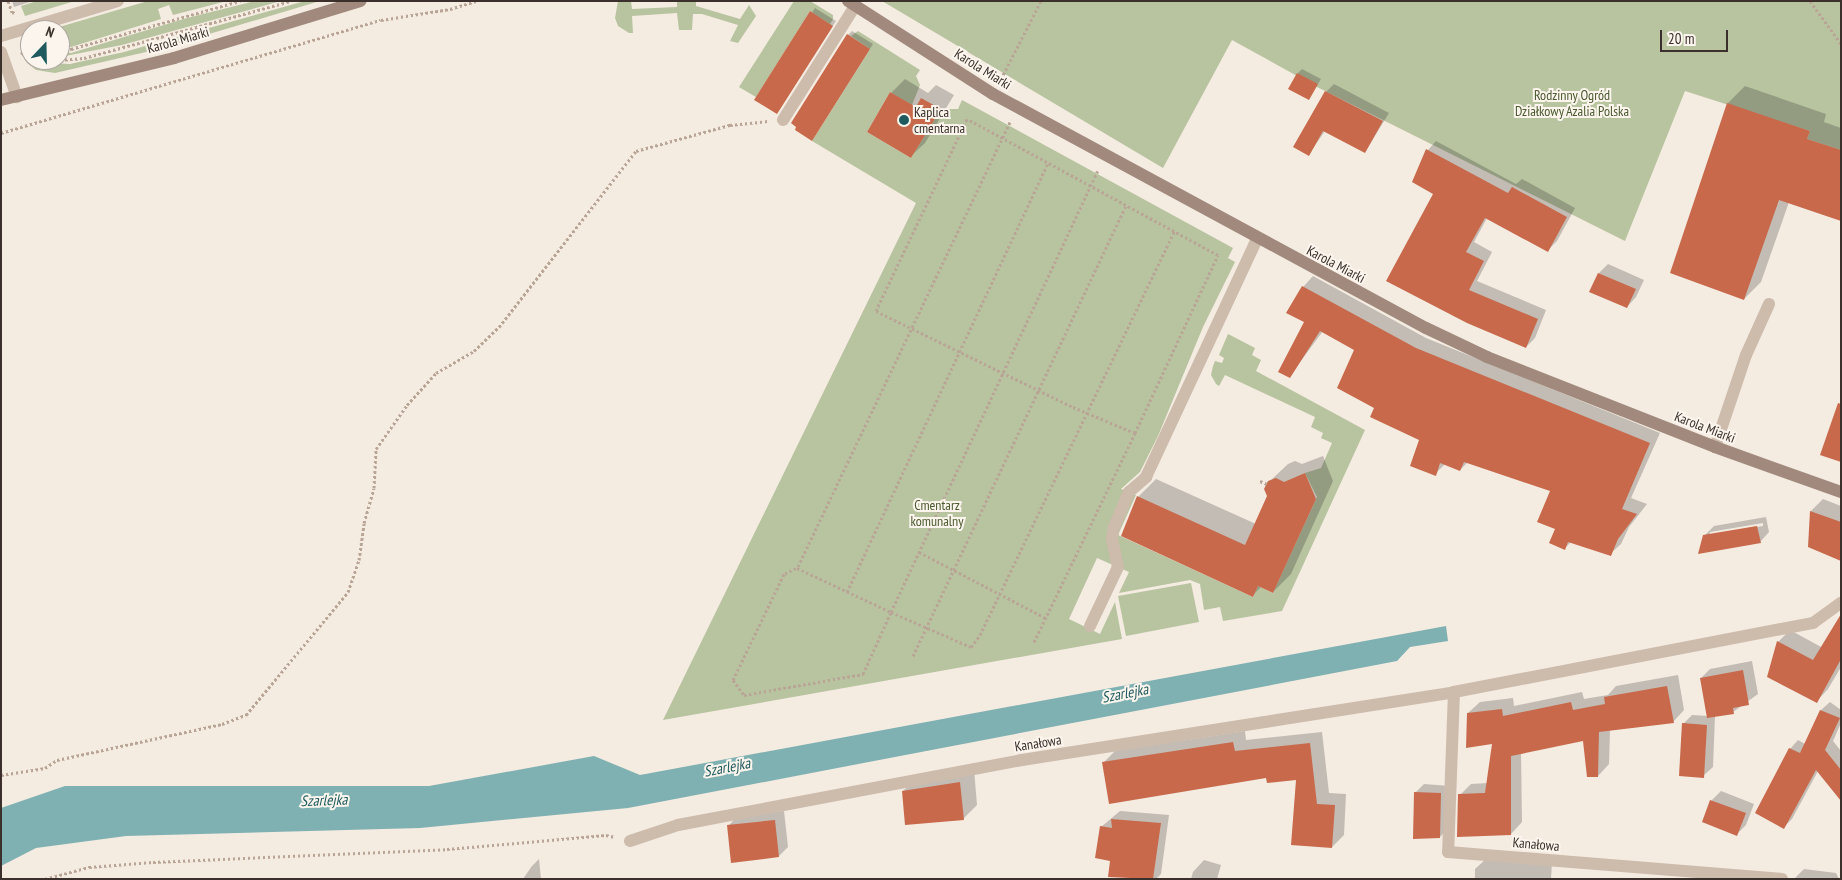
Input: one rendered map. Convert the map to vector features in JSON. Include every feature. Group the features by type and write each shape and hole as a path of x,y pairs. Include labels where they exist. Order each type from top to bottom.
{"street":[{"path":"1,36 118,1"},
{"name":"Karola Miarki","path":"1,100 174,58 360,1"},
{"path":"783,120 851,4"},
{"name":"Karola Miarki","path":"851,4 993,94 1257,240 1487,357 1715,447 1841,492"},
{"path":"1,52 17,97"},
{"path":"1090,626 1118,566 1112,539 1114,527 1130,492 1146,477 1257,240"},
{"path":"1715,447 1746,355 1769,304"},
{"name":"Kanałowa","path":"630,841 678,825 1022,760 1454,692 1813,623 1841,603"},
{"name":"Kanałowa","path":"1454,692 1448,852 1782,879"}],"path":[{"path":"8,1 12,12 18,13 20,18"},
{"path":"70,50 240,1"},
{"path":"70,59 93,56 291,1"},
{"path":"1,133 381,20 450,9 476,1"},
{"path":"1000,81 1041,1"},
{"path":"1810,1 1841,44"},
{"path":"1034,642 1135,433 1218,255 967,119 876,311 1004,374 1135,433"},
{"path":"1,774 45,768 57,760 222,724 246,715 348,592 360,560 364,523 374,488 376,449 407,405 436,373 474,352 499,327 636,151 678,137 730,125 783,120"},
{"path":"1008,126 797,568 784,574 733,680 744,696 863,674 1096,174"},
{"path":"847,592 1048,162"},
{"path":"913,656 1126,205"},
{"path":"797,568 926,629 971,647 980,635 1174,231"},
{"path":"1260,481 1267,484"},
{"path":"920,552 1000,592 1046,618"},
{"path":"45,879 89,867 153,862 447,849 606,835 630,841"}],"green space":[{"path":"37,1 75,1 25,16 21,6"},
{"path":"148,1 227,1 173,15 169,5 158,9 161,19 71,47 70,24"},
{"path":"255,1 281,1 122,45 70,55 70,53 187,18"},
{"path":"305,1 320,1 159,49 70,70 70,64 124,52"},
{"path":"618,1 631,1 632,9 677,7 677,1 696,1 696,6 740,19 749,5 756,16 738,43 730,41 738,25 702,14 693,14 692,30 679,30 677,13 632,16 633,33 629,33 618,26 615,18"},
{"path":"794,1 810,1 833,15 833,19 830,24 810,11 756,97 739,87"},
{"name":"Rodzinny Ogród Działkowy Azalia Polska","path":"882,1 1841,1 1841,150 1807,139 1810,131 1685,91 1625,241 1317,87 1232,40 1163,168"},
{"name":"Cmentarz komunalny","path":"858,31 920,70 916,76 920,85 912,105 890,92 867,132 911,158 941,109 958,109 962,100 1233,248 1228,258 1235,262 1203,327 1158,436 1140,472 1121,489 1136,495 1118,535 1253,597 1258,586 1273,593 1317,497 1305,473 1321,468 1332,443 1321,438 1323,433 1311,427 1315,417 1225,375 1219,386 1216,384 1211,375 1213,366 1215,361 1222,363 1224,358 1219,355 1228,334 1255,348 1252,355 1261,360 1256,371 1365,430 1282,611 1223,621 1220,607 1204,610 1200,584 1190,580 1119,593 1129,572 1097,558 1069,619 1100,634 1115,602 1122,639 663,720 916,203 812,141 870,49 851,36"},
{"path":"36,70 68,70 55,73"},
{"path":"1191,583 1199,622 1126,636 1118,596"}],"water":[{"name":"Szarlejka","path":"1446,626 1448,641 1410,647 1397,661 628,808 420,828 126,836 36,848 1,866 1,808 65,786 429,786 594,756 640,775"}],"building":[{"path":"810,11 833,26 777,114 754,100"},
{"path":"847,34 870,49 812,141 795,130 796,127 791,123"},
{"path":"1297,73 1318,84 1309,100 1288,89"},
{"path":"1325,91 1383,121 1365,153 1323,131 1309,156 1293,147"},
{"name":"Kaplica cmentarna","path":"890,92 916,107 921,98 941,109 911,158 867,132"},
{"path":"1727,103 1810,131 1807,139 1841,150 1841,221 1779,200 1744,300 1670,273"},
{"path":"1426,149 1508,193 1512,187 1567,217 1548,252 1485,218 1466,252 1484,261 1469,290 1538,319 1526,348 1467,323 1386,281 1433,194 1412,182"},
{"path":"1598,273 1636,289 1627,308 1589,292"},
{"path":"1302,286 1416,348 1650,443 1622,509 1637,514 1618,539 1611,556 1568,542 1565,550 1549,543 1555,529 1537,522 1550,491 1464,462 1460,471 1440,463 1436,476 1410,466 1419,440 1370,417 1374,408 1337,388 1354,350 1320,331 1290,378 1278,372 1304,322 1286,313"},
{"path":"1838,403 1841,404 1841,462 1820,455"},
{"path":"1305,473 1316,499 1273,593 1258,586 1253,597 1121,536 1137,496 1245,545 1267,496 1264,489 1268,481 1276,478 1284,482"},
{"path":"1810,511 1841,522 1841,561 1808,547"},
{"path":"1757,526 1761,543 1698,554 1703,535"},
{"path":"1841,614 1841,659 1817,703 1767,677 1777,641 1813,660"},
{"path":"1743,670 1749,705 1733,708 1734,714 1707,718 1700,678"},
{"path":"1667,686 1674,723 1599,732 1598,777 1587,777 1583,741 1511,756 1511,835 1457,837 1458,794 1485,793 1492,744 1466,748 1467,713 1502,709 1503,716 1571,702 1573,710 1605,704 1604,697"},
{"path":"1820,710 1840,718 1825,750 1841,770 1841,801 1816,770 1784,829 1755,813 1789,748 1800,753"},
{"path":"1682,723 1707,725 1704,778 1679,776"},
{"path":"1233,742 1235,751 1310,743 1317,804 1335,805 1332,848 1291,845 1296,780 1267,783 1266,778 1109,804 1102,762"},
{"path":"960,782 964,820 905,825 902,791"},
{"path":"1414,792 1441,793 1440,838 1413,839"},
{"path":"1710,800 1746,813 1737,836 1702,822"},
{"path":"1111,819 1161,823 1153,879 1108,877 1110,861 1095,858 1100,826 1112,828"},
{"path":"775,820 779,857 731,863 727,825"}],"place":[{"name":"Kaplica cmentarna","path":"904,120"}]}
